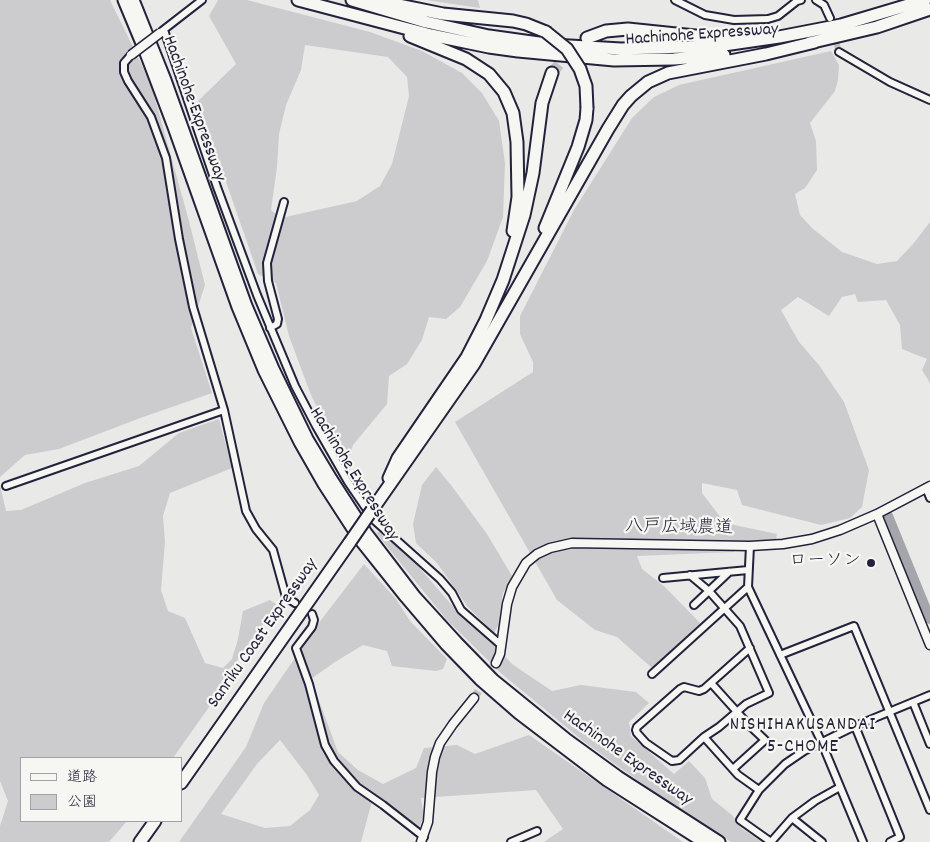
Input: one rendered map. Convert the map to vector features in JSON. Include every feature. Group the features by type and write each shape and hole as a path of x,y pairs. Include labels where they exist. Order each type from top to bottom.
{"highway":[{"name":"Hachinohe Expressway","path":"124,0 171,118 238,307 264,370 300,442 324,484 359,538 446,644 480,679 520,714 607,780 704,842"},
{"name":"Hachinohe Expressway","path":"133,0 169,89 246,306 272,369 308,439 366,534 415,597 493,680 559,734 618,777 719,842"},
{"name":"Hachinohe Expressway","path":"298,0 431,35 489,47 585,58 633,60 704,57 815,42 877,26 930,9"},
{"name":"Hachinohe Expressway","path":"352,0 459,30 562,46 621,49 686,48 748,42 841,25 925,0"},
{"path":"374,0 444,14 526,24 546,32 567,49 580,69 586,86 587,108 582,134 572,165 536,248 505,311"},
{"path":"328,8 453,52 489,74 504,92 513,113 516,127 518,197 508,257 495,298"},
{"path":"587,38 606,31 628,29 722,38 809,32"},
{"path":"374,507 474,364 616,115 639,88 668,73 815,42"},
{"path":"374,507 398,458 477,340 511,259 524,215 533,173 542,103 552,73"},
{"name":"Sanriku Coast Expressway","path":"182,782 374,507"},
{"path":"140,842 154,822"}],"street":[{"path":"202,0 131,54 124,63 124,72 151,117 162,145 193,307 213,368 224,410 246,512 256,529 273,550 286,597 295,603"},
{"path":"675,0 705,15 722,19 759,20 778,16 801,0"},
{"path":"816,0 824,5 830,18"},
{"path":"162,31 256,295 295,386 316,426 364,507 379,526 440,579 467,616 501,645"},
{"path":"838,52 890,82 930,100"},
{"path":"270,328 277,324 278,319 268,281 267,264 284,202"},
{"path":"6,486 224,410"},
{"path":"928,487 930,498"},
{"name":"八戸広域農道","path":"496,663 512,587 526,563 550,548 572,543 750,546 783,544 840,530 877,514 928,487"},
{"path":"877,514 930,645"},
{"path":"750,546 748,587 821,741 863,842"},
{"path":"663,578 748,570"},
{"path":"694,605 729,572"},
{"path":"690,576 709,591 740,626 750,648 769,693 746,704 704,737 679,760 672,761 646,743 637,733 637,727 680,689 684,687 704,689 750,648"},
{"path":"652,674 748,587"},
{"path":"312,614 314,620 312,627 296,648 309,684 325,745 334,761 357,787 383,805 425,840"},
{"path":"780,655 854,626 930,810"},
{"path":"711,683 765,740 733,769"},
{"path":"840,787 814,801 792,818 771,842 740,820 759,790 793,758 821,741 930,695"},
{"path":"425,840 435,757 440,743 474,698"},
{"path":"913,702 930,744"},
{"path":"854,726 900,837 890,842"},
{"path":"704,737 733,769 759,790"},
{"path":"792,818 822,842"},
{"path":"511,842 537,831"}],"green space":[{"path":"0,0 110,0 151,84 189,221 205,285 191,328 212,393 59,449 25,455 0,477"},
{"path":"218,0 247,0 370,32 422,51 462,73 482,93 499,121 505,163 503,217 487,261 460,307 446,319 429,317 422,340 407,364 389,376 387,404 353,445 347,467 311,395 289,336 276,283 258,274 198,101 236,64 209,16","holes":["305,45 388,57 407,77 409,96 392,164 380,186 357,201 281,218 271,210 279,134 286,105 301,70"]},
{"path":"427,0 478,0 480,8 433,1"},
{"path":"831,51 839,65 838,80 835,91 810,123 816,141 817,170 805,188 795,194 800,215 812,228 842,252 877,264 897,261 930,222 930,383 922,370 927,359 902,349 900,325 886,300 858,302 855,294 842,297 829,316 798,297 781,310 799,342 819,365 844,402 869,470 862,507 850,518 821,525 742,505 737,490 702,483 702,493 725,523 777,534 776,539 751,542 733,552 637,556 642,569 665,587 700,623 652,668 617,637 595,630 557,600 455,422 533,372 533,362 520,334 520,316 574,210 632,118 654,97 679,85"},
{"path":"219,419 232,468 170,493 163,516 165,542 161,590 168,611 185,618 205,663 223,668 232,659 243,611 270,600 277,605 241,654 214,700 174,757 20,757 20,822 126,822 109,842 0,842 0,826 8,801 0,781 0,485 6,511 21,510 85,483 139,466 179,433"},
{"path":"436,467 487,534 512,576 503,593 498,626 494,633 468,607 437,563 416,543 413,524 422,485"},
{"path":"380,531 416,564 463,618 495,645 512,664 552,691 581,685 636,692 649,703 629,722 631,736 674,774 689,761 705,778 712,799 732,815 741,828 762,842 731,842 668,802 583,741 502,674 447,620 376,533"},
{"path":"364,564 396,599 410,621 447,659 443,669 436,671 392,666 387,651 363,645 311,679 338,752 358,770 383,784 416,768 424,748 457,745 475,754 529,735 683,842 544,842 563,829 536,790 421,798 424,817 415,835 372,801 361,842 179,842 246,747 264,703 321,620","holes":["280,740 307,775 319,795 310,810 290,826 265,828 221,814 257,764"]}],"waterway":[{"path":"888,516 930,619"}],"tunnel":[{"path":"834,34 839,52"},
{"path":"552,73 570,51"},
{"path":"474,698 496,663"}],"place":[{"name":"ローソン","path":"871,563"}],"district":[{"name":"NISHIHAKUSANDAI 5-CHOME","path":"803,737"}]}
